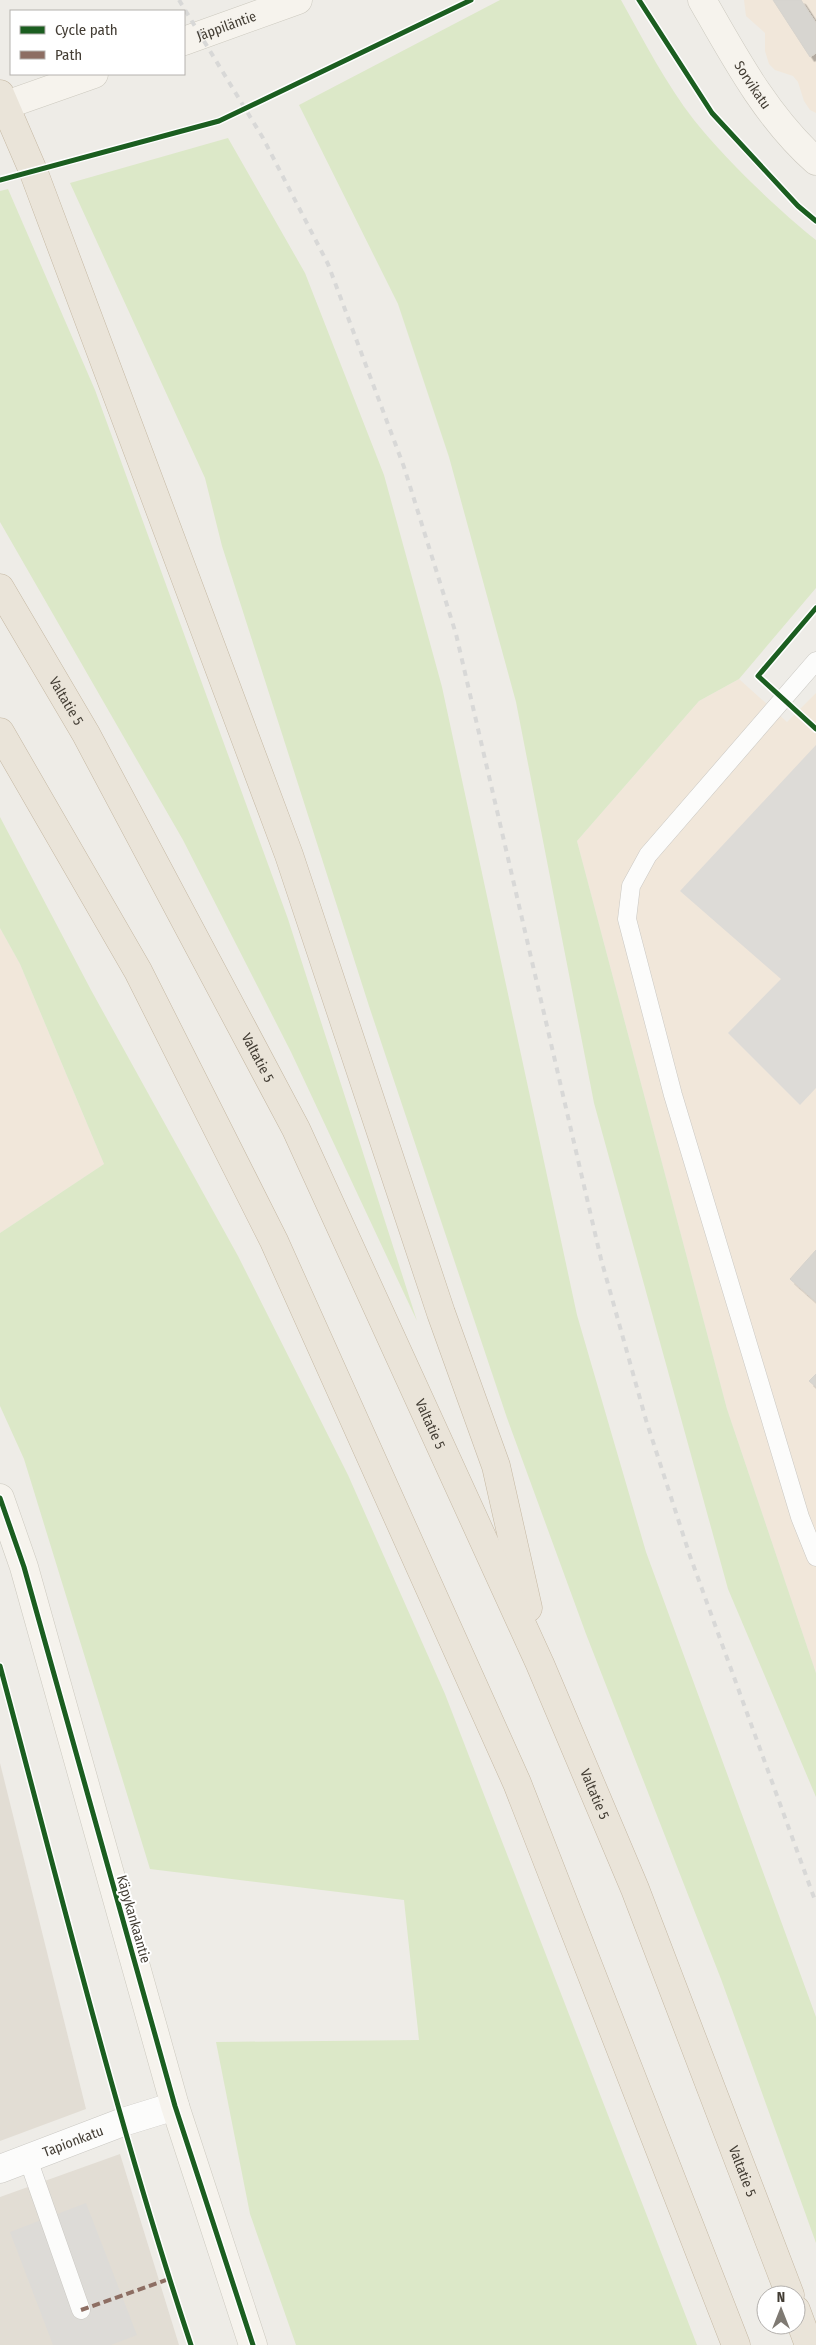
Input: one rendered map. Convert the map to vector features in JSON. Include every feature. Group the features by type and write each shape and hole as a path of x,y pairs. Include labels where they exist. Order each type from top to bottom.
{"highway":[{"path":"2,102 34,173 288,855 441,1313 496,1466 540,1664"},
{"name":"Valtatie 5","path":"0,588 86,734 296,1129 540,1664 635,1889 786,2285"},
{"path":"0,732 138,971 274,1240 517,1783 736,2345"}],"street":[{"name":"Jäppiläntie","path":"185,41 298,0"},
{"name":"Sorvikatu","path":"702,0 738,63 781,122 803,149 816,161"},
{"path":"2,102 91,75"},
{"name":"Käpykankaantie","path":"0,1498 24,1567 175,2106 253,2345"},
{"name":"Tapionkatu","path":"0,2170 123,2122 175,2106"}],"lane":[{"path":"815,664 648,855 631,886 627,919 676,1104 800,1517 816,1557"},
{"path":"28,2159 82,2310"}],"shaded area":[{"path":"744,0 816,0 816,113 810,110 804,101 798,82 793,76 775,70 769,64 765,51 765,33 746,16"},
{"path":"739,679 787,722 816,693 816,1673 727,1409 577,841 699,701"},
{"path":"816,745 816,1088 800,1105 728,1033 781,979 680,891"},
{"path":"0,928 20,964 104,1164 0,1233"},
{"path":"0,1763 86,2109 0,2141"},
{"path":"120,2154 179,2345 0,2345 0,2197"},
{"path":"86,2203 137,2335 111,2345 53,2345 10,2232"}],"green space":[{"path":"500,0 621,0 665,77 694,120 752,183 816,240 816,588 739,679 699,701 577,841 727,1409 816,1673 816,1797 728,1589 594,1103 516,702 449,457 398,304 299,105"},
{"path":"228,138 305,273 384,475 442,687 577,1315 646,1552 816,2017 816,2243 721,1979 586,1634 507,1418 369,1006 222,546 205,478 70,183"},
{"path":"8,189 95,390 288,919 417,1321 291,1052 183,840 0,522 0,191"},
{"path":"0,817 91,990 238,1256 348,1475 445,1694 697,2345 296,2345 250,2214 216,2042 419,2040 404,1900 150,1869 24,1459 0,1406 0,1233 104,1164 20,964 0,928"}],"building":[{"path":"773,0 801,0 816,23 816,53 810,57"},
{"path":"816,1250 816,1302 790,1279"},
{"path":"816,1374 816,1387 809,1381"}],"railway":[{"path":"179,0 263,138 328,264 404,467 456,634 601,1259 646,1420 690,1556 816,1903"}],"marked path":[{"path":"81,2310 169,2279"}],"cycle path":[{"path":"0,180 219,121 471,0"},
{"path":"639,0 712,113 798,206 816,221"},
{"path":"816,608 758,676 816,729"},
{"path":"0,1498 24,1567 175,2106 253,2345"},
{"path":"0,1666 114,2092 191,2345"}]}
